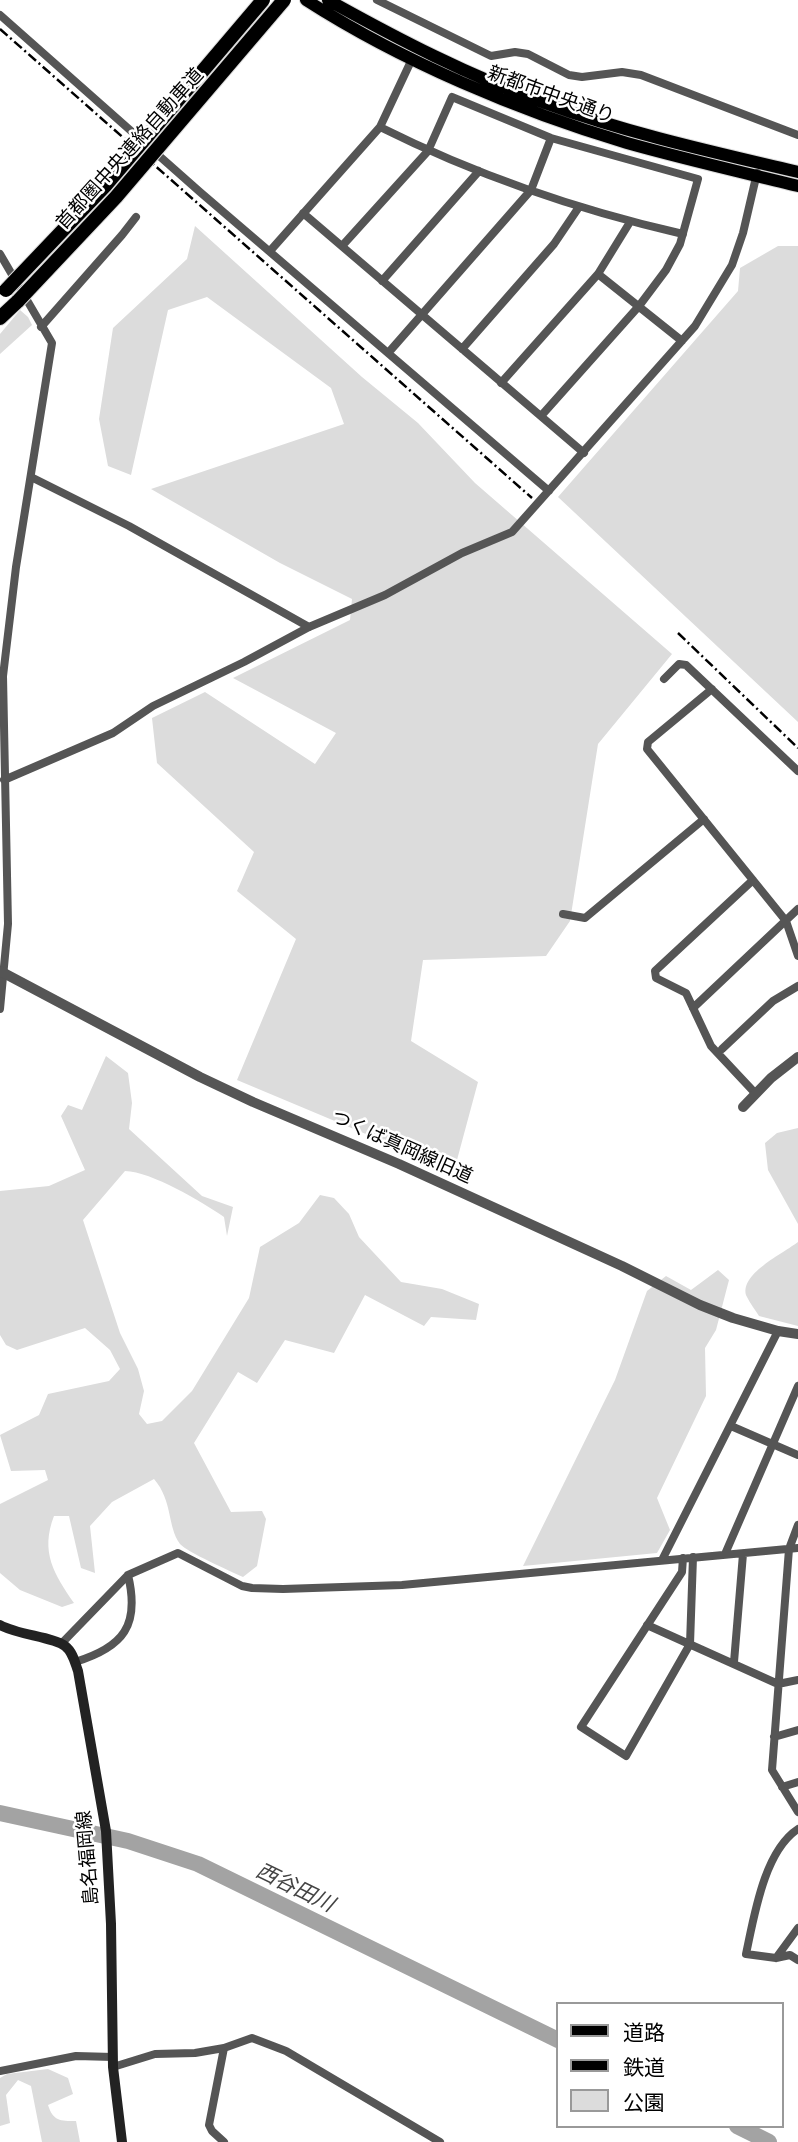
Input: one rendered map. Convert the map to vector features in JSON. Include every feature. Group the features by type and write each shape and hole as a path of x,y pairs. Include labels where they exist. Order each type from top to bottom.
{"highway":[{"name":"首都圏中央連絡自動車道","path":"3,293 105,186 263,0"},
{"name":"首都圏中央連絡自動車道","path":"0,318 117,197 284,0"}],"main road":[{"name":"新都市中央通り","path":"306,0 412,59 487,93 627,143 798,186"},
{"name":"新都市中央通り","path":"328,0 433,55 544,103 637,132 798,172"},
{"path":"0,1625 61,1644"},
{"name":"島名福岡線","path":"61,1644 68,1649 75,1662 106,1835 111,1924 113,2062 122,2142"}],"street":[{"path":"377,0 491,56 515,52 528,54 569,75 582,77 622,72 641,75 798,135"},
{"path":"0,15 550,491"},
{"path":"270,251 380,127 412,59"},
{"path":"342,246 428,150 452,97 551,138 603,155 698,179 683,234 666,270 639,306 541,416"},
{"path":"380,127 479,171 579,207 683,234"},
{"path":"389,352 531,190 551,138"},
{"path":"4,780 113,733 153,706 309,627 385,595 512,532 695,326 732,265 743,233 759,163"},
{"path":"382,281 479,171"},
{"path":"462,349 554,244 579,207"},
{"path":"303,213 584,453"},
{"path":"41,327 136,217"},
{"path":"501,383 598,274 631,222"},
{"path":"0,254 52,343 16,568 3,676 8,923 0,1009"},
{"path":"598,274 682,341"},
{"path":"31,477 129,526 309,627"},
{"path":"664,679 679,664 686,665 798,771"},
{"path":"712,689 648,742 647,749 786,921 798,956"},
{"path":"563,914 585,918 704,819"},
{"path":"753,880 655,971 656,978 686,993 711,1046 755,1093"},
{"path":"693,1008 798,909"},
{"name":"つくば真岡線旧道","path":"2,972 200,1077 253,1102 424,1175 700,1305 733,1318 798,1334"},
{"path":"722,1049 778,998 798,986"},
{"path":"743,1107 755,1093 798,1057"},
{"path":"662,1560 778,1331"},
{"path":"725,1554 798,1386"},
{"path":"731,1426 798,1455"},
{"path":"798,1525 778,1684 772,1770 798,1812"},
{"path":"61,1644 128,1575 178,1553 242,1586 283,1589 402,1584 793,1549"},
{"path":"734,1662 743,1554"},
{"path":"682,1558 682,1572 581,1727 625,1755 690,1644 693,1557"},
{"path":"75,1662 100,1654 122,1635 134,1603 128,1575"},
{"path":"647,1625 778,1684 798,1680"},
{"path":"774,1737 798,1730"},
{"path":"782,1787 798,1782"},
{"path":"798,1829 788,1838 762,1884 746,1954 776,1958 790,1955 798,1960"},
{"path":"776,1958 798,1928"},
{"path":"0,2071 76,2056 113,2062 155,2054 195,2053 224,2048 252,2038 286,2051 440,2142"},
{"path":"224,2048 209,2125 212,2132 224,2142"}],"green space":[{"path":"195,226 362,377 418,423 475,483 672,654 598,744 570,921 546,956 423,960 411,1041 478,1082 454,1171 237,1080 296,939 237,891 254,852 157,763 152,718 205,692 315,764 336,733 233,678 350,620 352,599 280,563 151,489 344,424 331,388 207,297 168,310 131,475 108,466 99,419 113,328 187,259"},
{"path":"778,246 798,246 798,722 558,497 738,291 740,268"},
{"path":"20,310 32,325 0,354 0,334"},
{"path":"106,1056 128,1073 132,1103 129,1129 202,1196 233,1207 227,1236 224,1217 214,1210 149,1176 125,1171 83,1220 120,1333 138,1369 144,1391 139,1414 147,1424 162,1421 192,1391 249,1298 260,1247 299,1223 320,1195 334,1198 349,1214 359,1237 401,1282 442,1289 479,1304 476,1320 431,1317 424,1326 365,1295 334,1353 285,1340 257,1383 238,1372 194,1443 231,1512 262,1511 266,1519 257,1566 243,1577 180,1544 164,1496 154,1479 112,1502 90,1526 95,1573 81,1568 69,1516 54,1516 48,1541 51,1562 74,1603 62,1607 20,1590 0,1573 0,1504 48,1480 45,1470 11,1471 0,1435 39,1415 48,1394 109,1381 120,1369 110,1350 85,1328 17,1350 6,1345 0,1335 0,1191 49,1186 85,1170 61,1116 68,1105 82,1110"},
{"path":"798,1128 798,1224 768,1170 765,1143 777,1133"},
{"path":"798,1242 798,1326 759,1316 747,1297 746,1289 755,1273"},
{"path":"718,1270 729,1280 716,1330 705,1348 706,1396 657,1498 670,1530 657,1553 523,1566 615,1380 647,1291 666,1276 691,1290"},
{"path":"48,2069 68,2078 73,2094 48,2105 58,2119 76,2121 80,2142 42,2142 31,2086 18,2080 6,2095 10,2123 0,2126 0,2078 7,2074"}],"waterway":[{"name":"西谷田川","path":"0,1813 128,1841 198,1864 556,2039"},
{"name":"西谷田川","path":"741,2128 769,2142"}],"railway":[{"path":"0,29 532,498"},
{"path":"678,633 798,748"}]}
